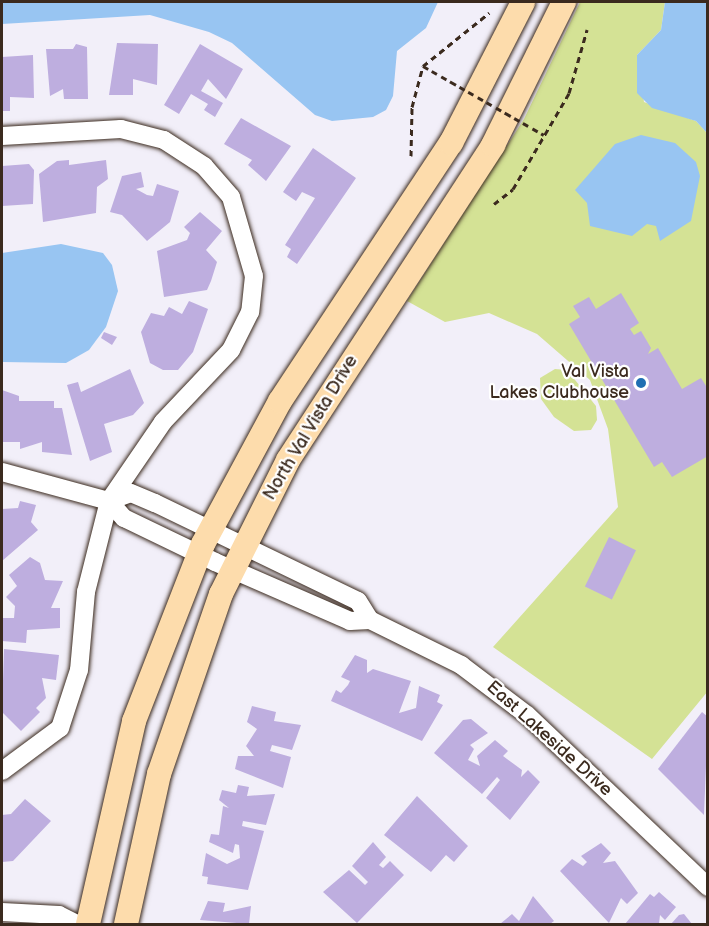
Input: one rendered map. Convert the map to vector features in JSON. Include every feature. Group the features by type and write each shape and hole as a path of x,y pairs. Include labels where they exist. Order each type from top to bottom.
{"main road":[{"path":"88,924 134,721 205,542 280,401 451,143 524,2"},
{"name":"North Val Vista Drive","path":"126,924 174,724 238,559 288,460 478,171 564,2"}],"street":[{"path":"2,136 121,129 164,140 204,166 231,197 246,234 254,276 250,312 231,350 163,422 109,501 86,592 79,670 60,728 2,771"},
{"path":"2,472 109,501 124,518 205,542"},
{"path":"109,501 131,493 205,542"},
{"name":"East Lakeside Drive","path":"205,542 350,621 370,620 440,653 501,694 708,887"},
{"name":"East Lakeside Drive","path":"205,542 238,559"},
{"path":"2,912 59,915 77,924"}],"path":[{"path":"411,156 412,107 423,66 489,13"},
{"path":"494,204 513,189 569,93 587,30"},
{"path":"423,66 544,135"}],"green space":[{"path":"580,2 665,2 661,30 637,55 644,102 696,121 707,133 708,691 652,759 493,647 618,507 608,429 590,380 537,334 489,313 445,322 407,301 524,119"},
{"path":"555,369 567,370 596,406 597,420 591,430 574,431 554,417 541,399 540,378"}],"water":[{"path":"2,2 438,2 426,28 397,51 393,96 386,110 373,117 332,121 315,115 232,43 209,32 150,15 2,24"},
{"path":"665,2 707,2 707,133 696,121 652,108 637,93 637,55 661,30"},
{"path":"641,135 675,143 696,162 700,176 691,221 660,241 656,226 647,224 632,236 590,226 587,203 575,190 615,144"},
{"path":"61,244 103,253 112,265 118,291 106,327 89,350 66,363 2,362 2,253"}],"building":[{"path":"117,43 158,44 157,85 133,79 133,95 109,95"},
{"path":"76,44 87,47 88,99 64,99 63,89 50,96 46,49 73,49"},
{"path":"200,44 243,69 226,99 208,79 201,91 223,103 215,117 204,110 208,104 191,94 179,114 164,105"},
{"path":"33,55 34,98 10,97 10,111 2,111 2,57"},
{"path":"241,118 291,146 266,181 248,165 252,160 224,144"},
{"path":"313,148 356,178 297,264 287,257 291,249 285,245 315,198 302,192 296,201 283,192"},
{"path":"69,160 69,165 106,160 108,179 97,187 96,213 43,222 39,174 57,161"},
{"path":"29,164 34,170 33,204 2,206 2,166"},
{"path":"141,172 144,187 136,189 147,195 153,196 157,184 179,191 170,222 147,241 122,215 110,212 122,176"},
{"path":"200,212 222,231 206,250 217,262 211,281 207,290 164,297 157,251 187,240 190,233 184,227"},
{"name":"Val Vista Lakes Clubhouse","path":"621,293 639,323 630,329 634,335 641,331 651,348 648,354 658,348 682,389 701,378 708,389 708,456 672,477 662,462 654,467 569,324 580,317 573,306 589,297 596,309"},
{"path":"189,301 208,309 193,352 178,370 163,370 150,363 141,332 151,313 164,316 169,307 182,314"},
{"path":"104,332 117,337 112,345 101,338"},
{"path":"130,369 144,403 133,415 104,424 112,452 90,461 67,385 78,382 81,392"},
{"path":"2,390 19,396 19,401 54,401 54,408 62,408 72,455 42,452 42,442 20,449 20,442 2,442"},
{"path":"20,501 36,505 31,522 38,530 2,561 2,509 18,508"},
{"path":"609,537 636,550 612,600 585,586"},
{"path":"30,557 40,563 45,580 63,581 51,608 60,608 60,628 27,630 26,643 2,641 2,618 14,618 15,606 6,597 17,586 9,575"},
{"path":"4,649 59,655 56,680 42,678 46,698 36,708 40,712 21,731 2,712"},
{"path":"355,655 367,660 367,673 373,669 411,681 399,713 416,708 419,686 440,695 437,702 443,705 422,741 331,701 336,690 341,693 348,685 350,681 341,677"},
{"path":"252,706 276,712 274,721 301,725 292,750 272,745 270,751 291,757 283,788 235,769 238,756 254,756 246,746 257,729 247,722"},
{"path":"702,712 708,717 704,815 658,769"},
{"path":"471,719 488,733 470,745 474,749 468,760 480,766 477,756 495,740 508,751 503,756 522,770 521,777 528,770 540,782 510,820 486,798 500,780 497,777 482,794 434,753 463,720"},
{"path":"238,785 249,787 247,796 275,794 266,825 243,821 242,826 264,831 248,890 207,884 208,877 202,876 206,853 227,864 240,858 239,845 235,844 233,853 209,842 211,834 219,835 223,806 229,808 219,800 222,790 236,793"},
{"path":"417,796 468,846 454,862 446,855 431,872 384,835"},
{"path":"25,799 51,821 13,861 2,862 2,815 11,814"},
{"path":"373,842 386,857 379,865 383,868 390,861 404,875 357,923 323,892 349,870 365,885 368,882 352,866"},
{"path":"601,843 611,853 603,863 615,861 638,893 627,904 621,898 609,923 560,871 572,859 583,866 587,862 581,856"},
{"path":"659,892 676,907 665,920 660,915 659,924 625,924 650,894 654,897"},
{"path":"533,896 554,921 550,924 500,924 512,914 519,921"},
{"path":"208,901 225,903 223,912 251,906 249,924 200,920"},
{"path":"684,914 692,924 671,924 679,915"}],"place":[{"name":"Val Vista Lakes Clubhouse","path":"641,383"}]}
